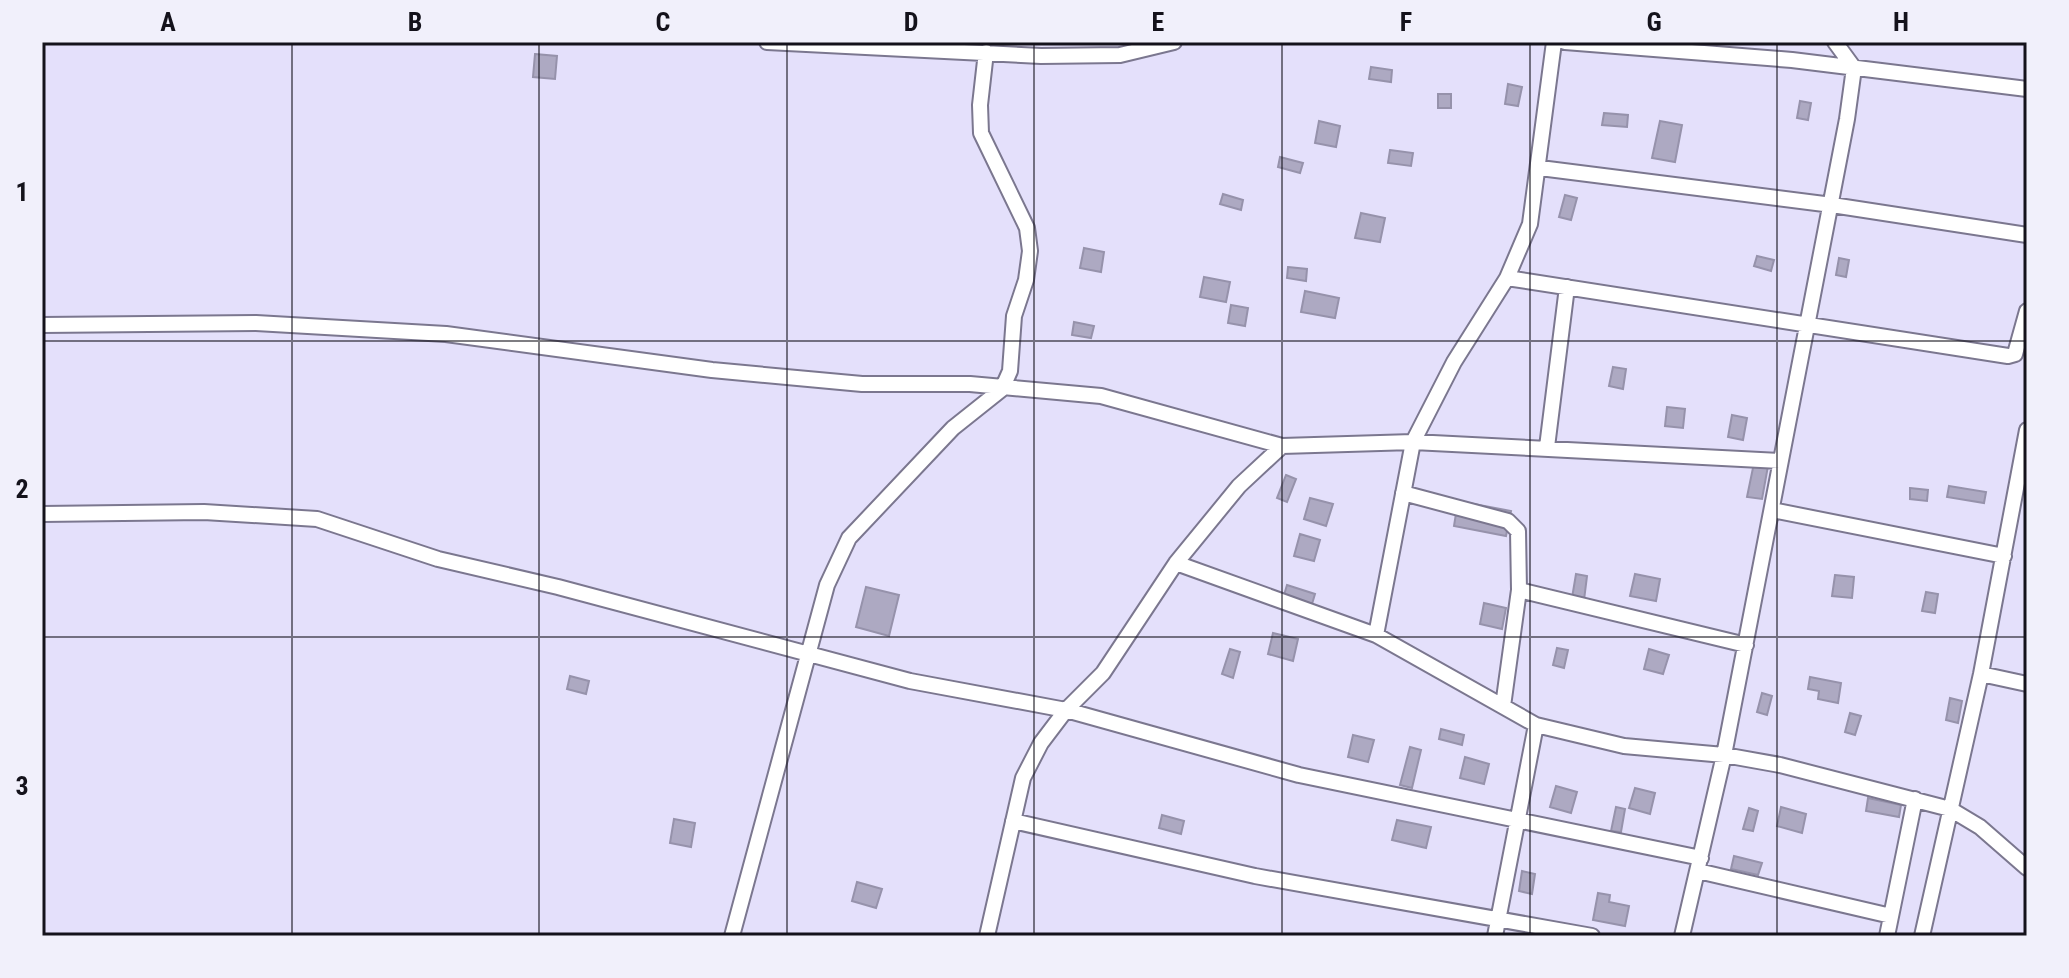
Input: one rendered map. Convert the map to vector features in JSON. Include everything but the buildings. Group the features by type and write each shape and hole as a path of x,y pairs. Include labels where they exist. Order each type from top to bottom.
{"street":[{"path":"767,42 1120,55 1174,42"},
{"path":"1376,635 1413,442 1454,362 1507,278 1530,224 1540,168 1554,42"},
{"path":"1565,42 1709,52 2027,89"},
{"path":"1682,936 1724,755 1832,205 1854,68 1835,42"},
{"path":"732,936 827,585 849,538 923,457 1002,389 1010,371 1014,316 1026,280 1030,251 1027,228 981,133 980,105 986,52"},
{"path":"1540,168 1832,205 2027,235"},
{"path":"1507,278 2008,356 2015,354 2019,346 2027,311"},
{"path":"1547,447 1567,287"},
{"path":"42,325 256,323 446,334 712,370 862,384 970,384 1101,396 1282,446 1413,442 1780,461"},
{"path":"1922,936 1981,674 2004,556 2020,510 2027,430"},
{"path":"987,936 1023,778 1041,743 1066,710 1103,673 1176,563 1239,486 1282,446"},
{"path":"1403,493 1508,521 1518,531 1521,545 1519,590 1503,706"},
{"path":"1772,510 2004,556"},
{"path":"42,514 204,512 317,519 438,559 810,652 910,681 1066,710 1299,775 1517,820 1700,864 1891,916"},
{"path":"1176,563 1376,635 1536,725 1624,746 1724,755 1950,809 1988,832 2027,868"},
{"path":"1519,590 1746,645"},
{"path":"1981,674 2027,684"},
{"path":"1495,936 1536,725"},
{"path":"1887,936 1915,799"},
{"path":"1013,821 1255,876 1592,936"}]}
